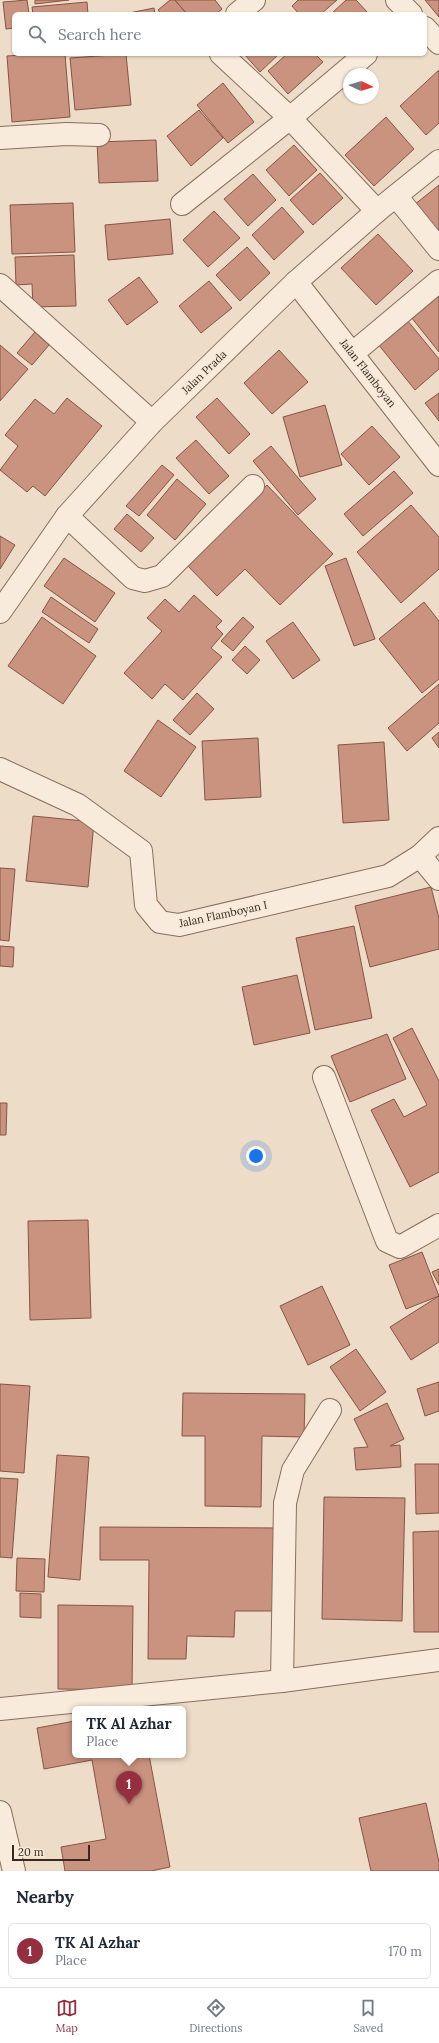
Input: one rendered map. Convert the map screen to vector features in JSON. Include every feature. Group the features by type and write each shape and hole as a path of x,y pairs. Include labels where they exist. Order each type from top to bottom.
{"street":[{"path":"239,12 254,0"},
{"path":"397,0 409,12"},
{"path":"427,30 439,43"},
{"path":"223,56 290,118 377,211"},
{"path":"182,204 290,118 364,56"},
{"path":"0,138 66,134 99,135"},
{"name":"Jalan Prada","path":"0,612 67,516 152,422 296,282 377,211 439,161"},
{"path":"396,196 439,249"},
{"path":"353,353 439,281"},
{"name":"Jalan Flamboyan","path":"296,282 439,465"},
{"path":"0,285 152,422"},
{"path":"67,516 133,578 145,581 162,576 253,486"},
{"name":"Jalan Flamboyan I","path":"0,769 78,806 141,851 146,905 160,922 179,925 388,876 420,856 439,838"},
{"path":"420,856 439,879"},
{"path":"324,1077 387,1241 400,1247 439,1225"},
{"path":"282,1681 285,1503 293,1470 330,1410"},
{"path":"0,1709 282,1681 439,1660"},
{"path":"0,1812 14,1871"}],"building":[{"path":"27,0 29,12 12,12 12,28 6,29 3,2"},
{"path":"35,0 69,0 35,4"},
{"path":"170,0 175,0 185,12 160,12 158,10"},
{"path":"175,0 215,0 222,9 218,12 185,12"},
{"path":"298,0 337,0 323,12 297,12 292,6"},
{"path":"346,0 356,0 367,12 333,12"},
{"path":"425,0 439,0 439,17"},
{"path":"87,2 88,12 33,12 32,7"},
{"path":"154,8 155,12 134,12"},
{"path":"7,56 65,56 70,117 12,122"},
{"path":"126,56 131,105 75,110 70,58"},
{"path":"246,56 277,56 260,72"},
{"path":"285,56 317,56 323,62 288,94 268,71"},
{"path":"439,70 439,123 426,135 400,106"},
{"path":"223,83 254,122 228,143 197,105"},
{"path":"199,110 223,138 191,166 167,136"},
{"path":"386,117 414,149 374,186 345,155"},
{"path":"156,140 158,181 99,183 97,142"},
{"path":"294,145 317,170 289,196 266,170"},
{"path":"320,173 343,198 313,225 290,200"},
{"path":"253,174 276,200 248,226 224,199"},
{"path":"439,185 439,237 414,205"},
{"path":"73,203 75,252 12,254 10,205"},
{"path":"282,207 304,232 274,260 252,235"},
{"path":"214,211 240,238 208,267 183,240"},
{"path":"170,219 173,254 108,260 105,225"},
{"path":"378,234 413,271 376,305 341,268"},
{"path":"247,247 270,273 240,301 216,275"},
{"path":"74,255 76,306 33,307 32,284 16,285 15,257"},
{"path":"139,277 158,302 127,325 108,300"},
{"path":"209,281 232,308 201,333 179,306"},
{"path":"438,296 439,297 439,352 411,317"},
{"path":"407,320 439,359 439,369 415,390 378,344"},
{"path":"35,332 49,345 32,365 17,353"},
{"path":"0,345 28,369 0,401"},
{"path":"279,350 308,382 272,414 244,383"},
{"path":"439,393 439,421 425,403"},
{"path":"67,398 102,426 45,496 33,486 27,492 0,470 18,446 5,435 35,399 54,414"},
{"path":"217,398 250,434 229,454 196,417"},
{"path":"325,405 342,465 300,477 283,417"},
{"path":"372,426 400,457 369,485 341,454"},
{"path":"196,440 229,476 209,494 176,458"},
{"path":"271,446 316,499 298,515 253,461"},
{"path":"162,465 174,475 139,516 126,506"},
{"path":"394,471 413,493 363,536 344,514"},
{"path":"177,479 206,504 175,540 147,515"},
{"path":"267,485 333,554 280,605 245,569 217,596 186,564"},
{"path":"411,505 439,537 439,569 401,603 357,552"},
{"path":"127,514 154,538 141,552 114,529"},
{"path":"0,536 15,545 0,569"},
{"path":"64,558 115,593 95,622 44,586"},
{"path":"346,558 375,639 354,646 325,566"},
{"path":"194,595 222,621 216,627 223,634 211,648 222,657 183,700 165,684 152,699 124,673 162,631 147,618 165,599 179,612"},
{"path":"51,597 98,629 89,643 42,612"},
{"path":"424,602 439,621 439,679 422,693 379,639"},
{"path":"42,617 96,656 63,704 8,666"},
{"path":"243,617 254,627 233,651 221,641"},
{"path":"293,622 320,660 293,679 266,641"},
{"path":"245,646 260,660 247,674 232,660"},
{"path":"439,684 439,723 407,751 388,728"},
{"path":"197,693 214,709 190,735 173,720"},
{"path":"158,720 196,747 161,797 124,771"},
{"path":"439,732 439,748 432,738"},
{"path":"258,738 261,797 205,800 202,741"},
{"path":"384,742 389,820 343,823 338,745"},
{"path":"33,816 94,822 88,887 26,881"},
{"path":"0,868 15,869 9,941 0,940"},
{"path":"431,887 439,918 439,949 370,967 355,906"},
{"path":"354,926 372,1018 315,1030 296,938"},
{"path":"0,946 14,947 13,967 0,966"},
{"path":"297,975 310,1033 254,1045 242,987"},
{"path":"412,1028 439,1081 439,1172 410,1187 371,1110 394,1099 404,1117 427,1105 393,1038"},
{"path":"387,1034 406,1079 350,1102 331,1056"},
{"path":"0,1103 7,1103 6,1135 0,1135"},
{"path":"88,1220 91,1318 30,1320 28,1221"},
{"path":"422,1252 439,1296 406,1309 389,1265"},
{"path":"439,1269 439,1285 432,1272"},
{"path":"322,1286 350,1345 308,1365 280,1306"},
{"path":"439,1296 439,1342 411,1360 390,1327"},
{"path":"356,1349 386,1392 360,1411 330,1367"},
{"path":"439,1382 439,1411 425,1416 417,1389"},
{"path":"0,1384 30,1386 24,1473 0,1471"},
{"path":"183,1393 305,1394 304,1437 262,1436 261,1507 205,1506 205,1436 182,1436"},
{"path":"387,1403 404,1439 390,1446 400,1445 401,1467 356,1470 354,1448 368,1447 354,1419"},
{"path":"57,1455 89,1457 80,1580 48,1577"},
{"path":"415,1464 439,1464 439,1513 416,1514"},
{"path":"0,1478 18,1479 12,1558 0,1557"},
{"path":"324,1497 405,1498 402,1621 322,1619"},
{"path":"100,1527 279,1528 278,1611 235,1611 234,1637 187,1636 186,1659 148,1659 149,1560 100,1560"},
{"path":"439,1531 439,1632 414,1632 413,1532"},
{"path":"17,1558 45,1559 44,1592 16,1591"},
{"path":"20,1593 41,1594 41,1618 20,1617"},
{"path":"58,1605 133,1606 132,1690 58,1689"},
{"path":"72,1722 72,1758 150,1758 170,1867 151,1871 65,1871 61,1847 106,1839 92,1760 44,1769 37,1728"},
{"path":"426,1803 439,1862 439,1871 371,1871 359,1818"}],"place":[{"name":"TK Al Azhar","path":"129,1804"}]}
